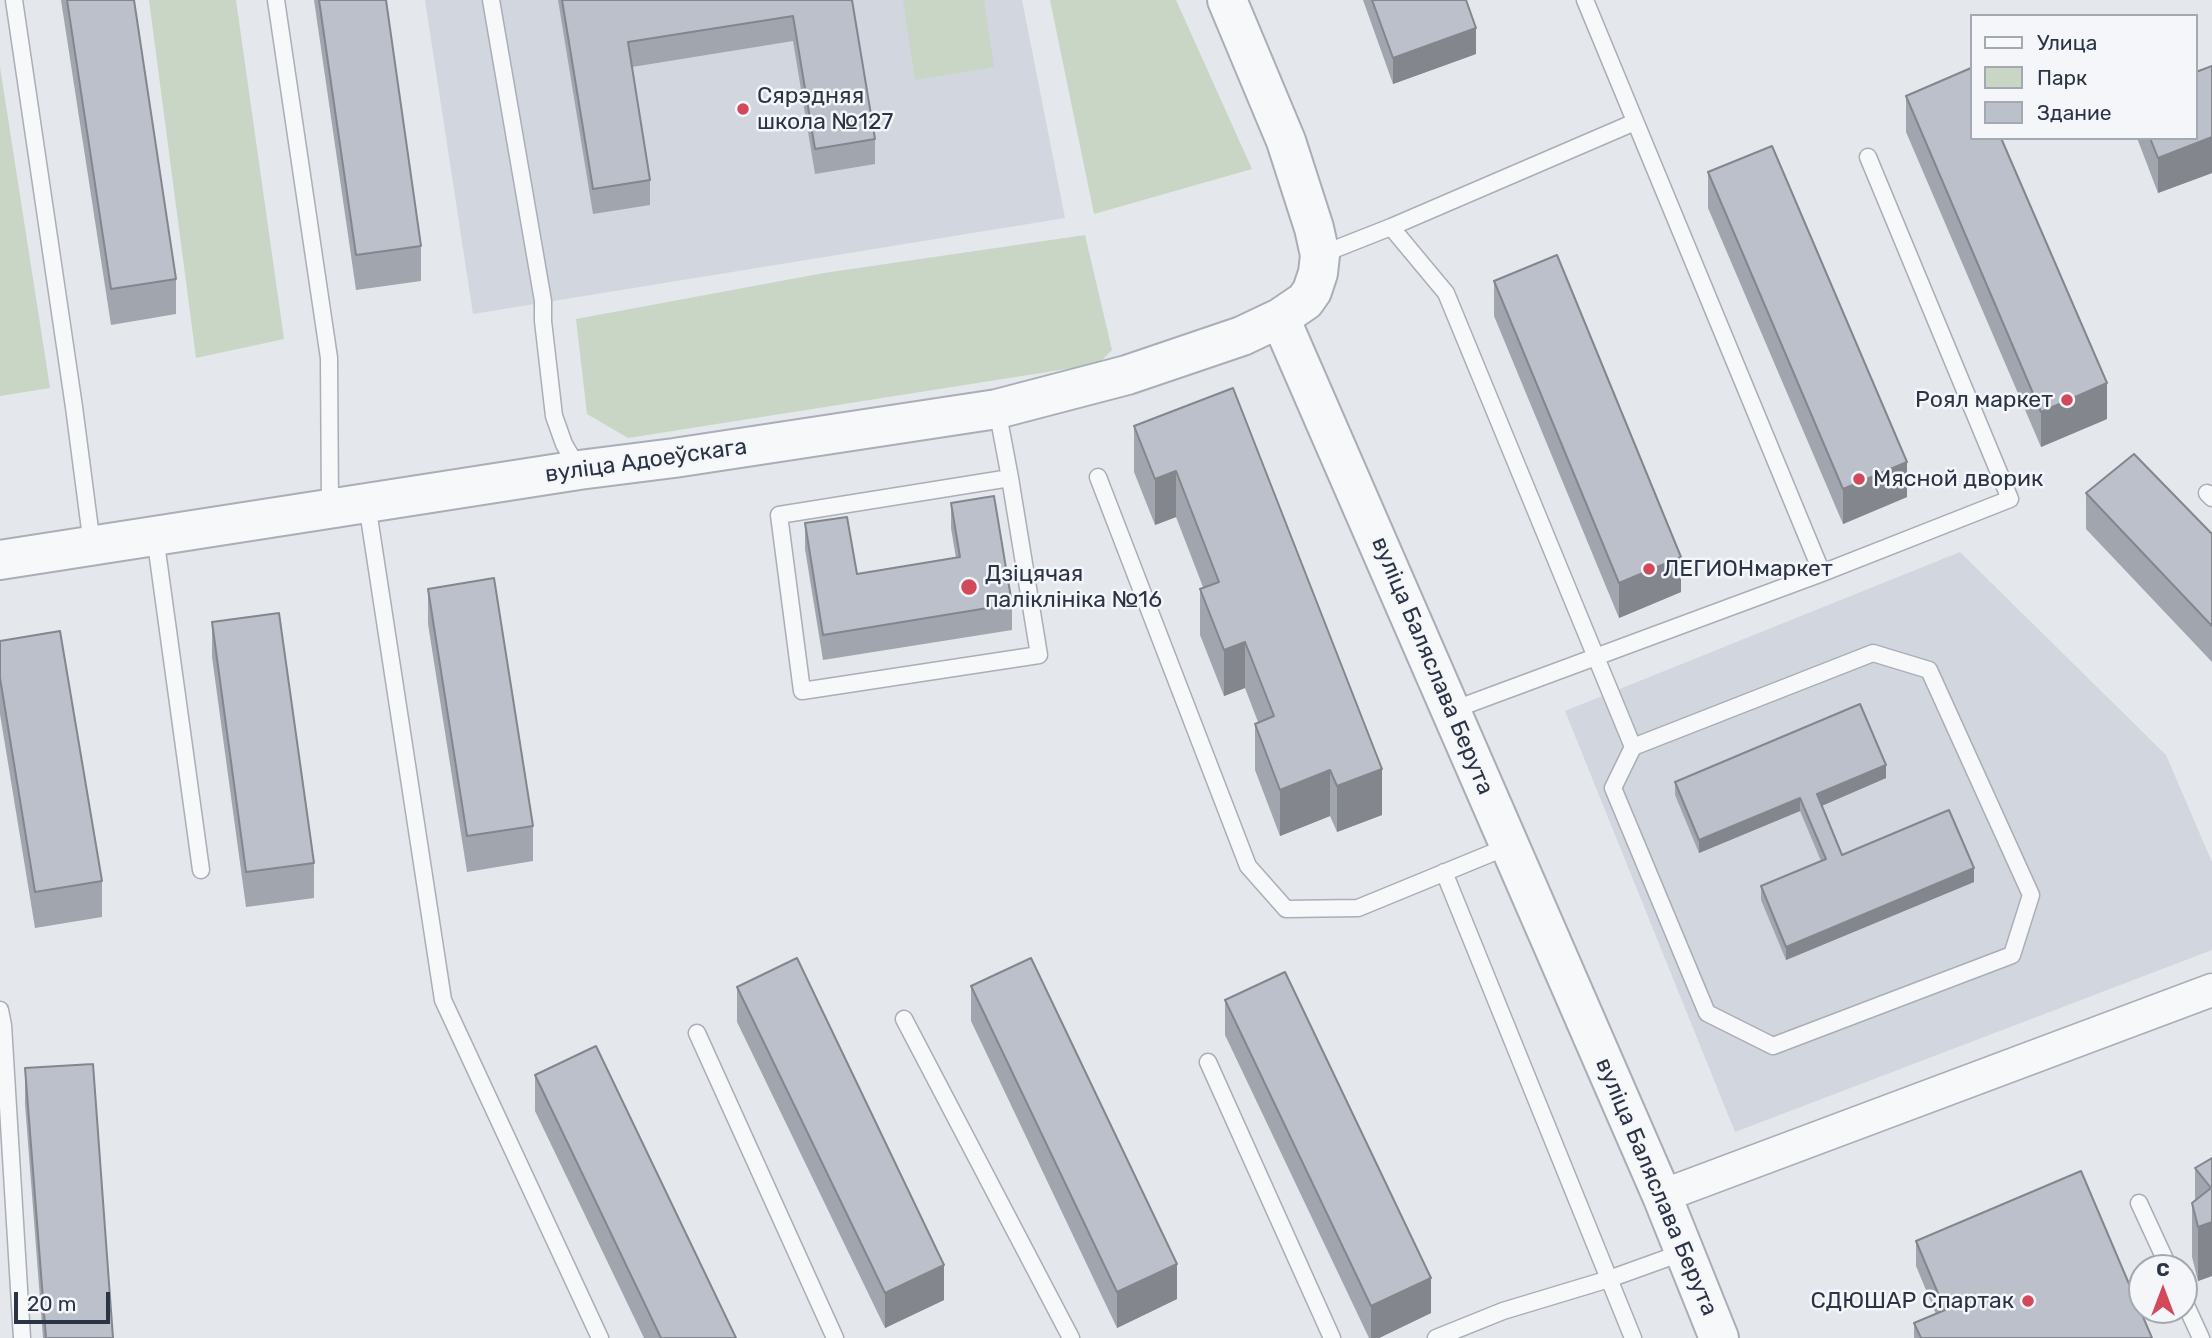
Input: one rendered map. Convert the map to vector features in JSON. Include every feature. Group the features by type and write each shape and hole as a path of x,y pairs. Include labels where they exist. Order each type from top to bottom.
{"street":[{"path":"1227,0 1286,141 1320,255 1312,291 1306,301 1280,318"},
{"name":"вуліца Адоеўскага","path":"0,560 579,470 997,409 1127,375 1242,336 1280,318"},
{"name":"вуліца Баляслава Берута","path":"1280,318 1662,1196 1719,1338"},
{"path":"1662,1196 2212,990"}],"lane":[{"path":"14,0 92,546"},
{"path":"276,0 329,358 330,509"},
{"path":"491,0 543,301 555,416 564,444 579,470"},
{"path":"1585,0 1822,573"},
{"path":"1320,255 1635,122"},
{"path":"1450,711 1822,573 2010,499 1868,157"},
{"path":"1391,227 1446,293 1633,747 1613,788 1707,1013 1773,1046 2012,955 2031,895 1929,670 1873,653 1633,747"},
{"path":"997,409 1010,478 1039,655 803,691 779,515 1010,478"},
{"path":"1098,477 1248,866 1286,909 1358,908 1510,846"},
{"path":"367,503 443,1000 600,1338"},
{"path":"155,536 201,870"},
{"path":"1444,872 1633,1338"},
{"path":"0,1010 22,1338"},
{"path":"904,1019 1071,1338"},
{"path":"697,1033 835,1338"},
{"path":"1208,1062 1332,1338"},
{"path":"2139,1203 2163,1254"},
{"path":"1436,1338 1503,1311 1609,1279 1684,1252"}],"shaded area":[{"name":"Сярэдняя школа №127","path":"425,0 1022,0 1065,218 473,314"},
{"path":"1960,552 2166,755 2212,862 2212,950 1735,1132 1565,711"}],"green space":[{"path":"149,0 236,0 284,339 196,358"},
{"path":"903,0 984,0 994,67 915,80"},
{"path":"1050,0 1176,0 1252,169 1094,214"},
{"path":"0,67 50,388 0,396"},
{"path":"1085,235 1112,350 1098,364 628,438 587,414 576,319 824,273"}],"building":[{"path":"67,0 134,0 176,279 111,289"},
{"path":"319,0 386,0 421,246 356,255"},
{"path":"562,0 852,0 875,139 815,149 793,16 628,42 650,180 593,189"},
{"path":"1372,0 1466,0 1476,28 1393,58"},
{"path":"2212,66 2212,137 2158,158 2151,140 2198,140 2198,71"},
{"path":"1970,68 1970,140 2002,140 2107,383 2041,412 1906,96"},
{"path":"1772,146 1907,462 1843,489 1708,172"},
{"path":"1557,255 1681,557 1619,583 1494,281"},
{"path":"1233,388 1382,769 1337,786 1330,770 1280,790 1255,724 1274,716 1245,642 1224,650 1200,589 1219,582 1176,471 1155,479 1134,426"},
{"path":"2134,454 2212,534 2212,626 2086,493"},
{"name":"Дзіцячая паліклініка №16","path":"994,496 1012,604 823,635 805,523 847,517 857,574 960,557 951,503"},
{"path":"494,578 533,826 467,836 428,589"},
{"path":"279,613 314,863 246,872 212,622"},
{"path":"60,631 102,881 35,892 0,678 0,641"},
{"path":"1860,704 1886,765 1817,794 1842,855 1949,810 1974,868 1786,947 1761,886 1826,859 1800,798 1699,840 1675,782"},
{"path":"797,958 944,1265 885,1293 737,987"},
{"path":"1031,958 1177,1264 1117,1292 971,986"},
{"path":"1285,972 1431,1278 1371,1306 1225,1000"},
{"path":"596,1046 736,1338 661,1338 535,1075"},
{"path":"93,1064 113,1338 46,1338 25,1068"},
{"path":"2212,1158 2212,1222 2198,1227 2192,1203 2211,1188 2195,1168"},
{"name":"СДЮШАР Спартак","path":"2081,1171 2128,1282 2128,1324 2146,1324 2152,1338 1921,1338 1914,1323 1945,1310 1916,1241"}],"place":[{"name":"Сярэдняя школа №127","path":"743,109"},
{"name":"Роял маркет","path":"2067,400"},
{"name":"Мясной дворик","path":"1859,479"},
{"name":"ЛЕГИОНмаркет","path":"1649,569"},
{"name":"Дзіцячая паліклініка №16","path":"969,587"},
{"name":"СДЮШАР Спартак","path":"2028,1301"}]}
